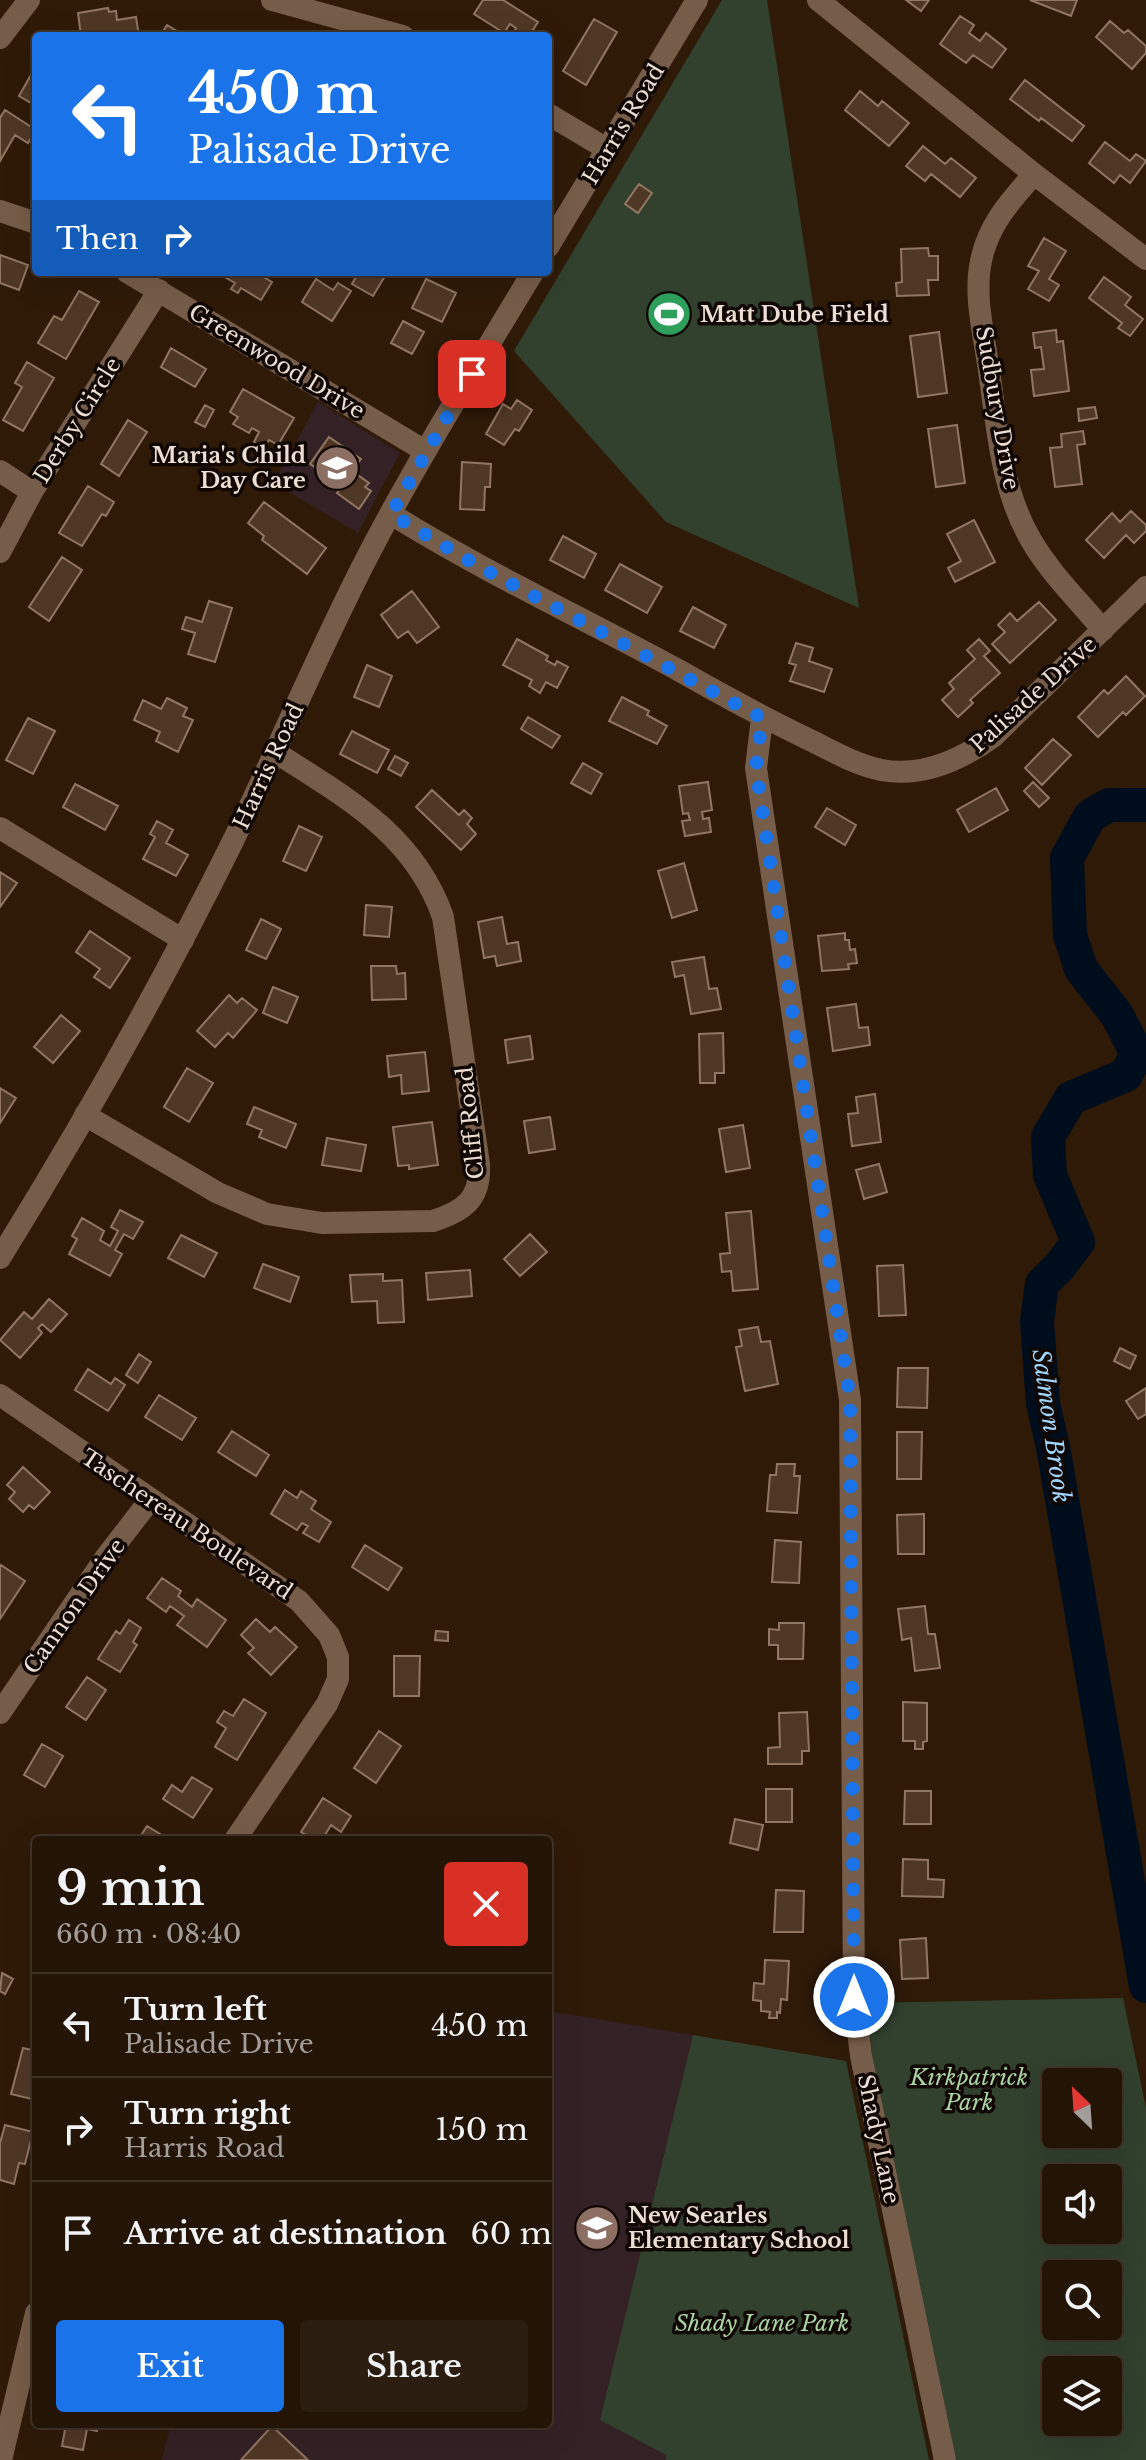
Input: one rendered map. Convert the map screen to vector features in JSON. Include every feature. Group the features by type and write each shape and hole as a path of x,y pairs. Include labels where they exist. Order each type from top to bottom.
{"street":[{"path":"0,38 29,0"},
{"path":"272,0 388,32"},
{"name":"Harris Road","path":"552,240 697,0"},
{"path":"818,0 1034,174 1146,259"},
{"path":"552,116 607,149"},
{"name":"Sudbury Drive","path":"1034,174 998,216 980,262 982,322 1003,461 1020,517 1031,541 1103,630"},
{"path":"0,211 32,222"},
{"name":"Greenwood Drive","path":"134,276 425,451"},
{"name":"Harris Road","path":"0,1258 183,940 335,621 391,514 425,451 531,276"},
{"name":"Derby Circle","path":"0,552 32,492 159,290"},
{"path":"0,471 32,492"},
{"name":"Palisade Drive","path":"391,514 478,566 762,718 857,763 902,772 931,769 967,755 994,736 1146,587"},
{"name":"Shady Lane","path":"762,718 756,768 850,1400 854,1997 861,2056 945,2460"},
{"name":"Cliff Road","path":"85,1115 218,1193 267,1214 322,1223 433,1221 463,1207 474,1196 480,1181 479,1164 443,917 435,896 413,858 381,826 275,752"},
{"path":"0,828 183,940"},
{"name":"Taschereau Boulevard","path":"0,1395 299,1601 329,1635 338,1657 338,1679 327,1704 238,1836"},
{"name":"Cannon Drive","path":"0,1713 106,1557 150,1500"},
{"path":"1,2460 32,2330"}],"shaded area":[{"name":"Maria's Child Day Care","path":"318,402 400,453 358,533 274,483"},
{"name":"New Searles Elementary School","path":"552,2012 693,2035 600,2420 666,2455 666,2460 162,2460 170,2428 552,2428"}],"green space":[{"path":"722,0 767,0 859,608 666,522 514,351"},
{"name":"Kirkpatrick Park","path":"1123,1998 1146,2108 1146,2460 956,2460 873,2062 866,2003"},
{"name":"Shady Lane Park","path":"693,2035 846,2061 929,2460 666,2460 666,2455 600,2420"}],"building":[{"path":"483,0 503,0 538,22 532,32 514,32 516,28 510,24 502,32 474,14"},
{"path":"906,0 929,0 921,11"},
{"path":"1030,0 1077,0 1071,16"},
{"path":"108,8 109,12 116,11 117,20 136,17 138,32 80,32 78,13"},
{"path":"960,16 974,25 969,33 980,41 986,33 1006,49 992,68 973,55 966,63 940,44"},
{"path":"594,19 617,32 586,85 563,71"},
{"path":"1110,21 1124,33 1128,30 1146,46 1146,53 1132,69 1096,37"},
{"path":"167,25 178,32 163,32"},
{"path":"32,73 32,104 19,96"},
{"path":"1025,80 1084,126 1072,141 1010,99"},
{"path":"860,91 878,106 882,101 909,123 889,146 845,110"},
{"path":"5,110 32,127 32,136 28,143 15,135 0,161 0,118"},
{"path":"1105,142 1130,161 1136,154 1146,161 1130,183 1120,175 1114,183 1089,163"},
{"path":"923,146 945,164 951,158 976,178 960,197 931,174 925,181 906,166"},
{"path":"639,184 652,193 638,213 625,204"},
{"path":"1044,238 1066,251 1049,279 1059,285 1049,301 1028,289 1039,271 1028,266"},
{"path":"928,248 929,256 938,256 938,280 928,280 929,295 897,296 896,283 902,282 901,249"},
{"path":"0,255 28,265 19,290 0,283"},
{"path":"223,276 262,276 272,282 261,300 241,288 238,293 231,289 235,283"},
{"path":"357,276 385,276 373,296 352,284"},
{"path":"1104,277 1131,297 1125,305 1143,319 1130,336 1118,328 1122,323 1089,298"},
{"path":"316,279 333,290 338,283 351,291 332,321 302,302"},
{"path":"426,279 456,293 442,322 412,308"},
{"path":"79,291 99,302 66,359 38,343 54,316 62,320"},
{"path":"403,321 424,332 412,354 391,343"},
{"path":"1056,330 1057,342 1063,341 1069,391 1034,396 1031,370 1044,369 1041,347 1035,348 1033,333"},
{"path":"939,332 947,393 918,397 910,336"},
{"path":"171,348 206,369 195,387 161,367"},
{"path":"27,362 54,378 23,431 3,420 22,387 15,383"},
{"path":"243,389 294,418 278,445 269,440 264,448 254,442 259,432 252,428 249,433 233,424 238,417 230,412"},
{"path":"517,400 532,410 519,431 515,429 504,445 486,434 503,404 511,409"},
{"path":"205,405 214,410 205,427 195,422"},
{"path":"1095,407 1097,418 1079,421 1078,409"},
{"path":"128,420 147,432 119,476 101,464"},
{"path":"957,425 965,483 936,487 928,429"},
{"path":"1083,431 1085,444 1077,445 1082,484 1055,487 1050,448 1062,447 1061,434"},
{"path":"329,437 361,459 352,471 369,483 365,487 371,491 359,509 337,493 342,486 310,464"},
{"path":"462,462 491,464 490,487 485,487 484,510 460,509"},
{"path":"88,486 114,502 106,516 102,514 82,546 59,533"},
{"path":"264,502 326,548 307,574 262,540 264,536 248,523"},
{"path":"1131,511 1146,525 1146,531 1134,543 1126,535 1104,558 1086,540 1112,513 1120,522"},
{"path":"974,520 995,562 955,582 948,568 961,561 947,534"},
{"path":"563,536 596,554 584,578 550,560"},
{"path":"62,557 82,570 49,621 29,607"},
{"path":"620,564 662,587 647,613 605,590"},
{"path":"412,591 439,627 417,643 408,631 398,638 381,615"},
{"path":"209,601 232,608 215,662 188,654 195,633 182,629 186,617 202,622"},
{"path":"1039,602 1056,620 1010,663 992,644 1005,632 998,625 1010,613 1017,621"},
{"path":"693,607 726,625 714,648 680,631"},
{"path":"517,639 548,656 546,660 555,665 557,661 568,667 557,688 546,682 540,693 529,686 532,680 503,665"},
{"path":"979,639 990,651 984,656 1000,673 970,700 973,703 958,717 942,700 954,689 949,683 975,659 967,650"},
{"path":"796,643 813,648 809,661 832,669 824,692 790,681 796,665 789,663"},
{"path":"367,665 392,676 379,707 354,697"},
{"path":"1126,676 1145,696 1126,715 1123,712 1098,737 1078,717 1104,690 1108,694"},
{"path":"622,697 649,711 647,715 667,726 657,744 609,721"},
{"path":"167,698 187,708 183,716 193,720 178,752 156,741 160,732 134,720 143,700 161,709"},
{"path":"528,717 560,736 552,748 521,729"},
{"path":"28,718 55,731 33,774 6,760"},
{"path":"352,731 389,750 377,773 340,754"},
{"path":"1053,739 1071,755 1042,785 1025,768"},
{"path":"395,756 408,763 401,776 388,769"},
{"path":"583,763 602,774 591,794 571,783"},
{"path":"708,782 712,810 702,812 703,819 709,818 711,832 685,836 682,821 690,820 688,813 683,814 679,786"},
{"path":"1033,782 1049,798 1039,807 1024,791"},
{"path":"75,784 118,806 105,830 63,807"},
{"path":"996,788 1008,810 969,832 957,810"},
{"path":"432,790 459,815 464,810 472,818 467,824 476,834 461,850 416,807"},
{"path":"827,808 856,825 845,845 815,827"},
{"path":"157,821 173,830 166,843 188,855 176,876 143,859 155,837 150,834"},
{"path":"299,826 322,837 306,871 283,861"},
{"path":"684,863 697,910 672,918 658,871"},
{"path":"0,872 17,883 0,907"},
{"path":"366,905 392,907 389,937 364,935"},
{"path":"502,917 507,944 518,942 521,961 497,966 495,956 484,958 478,922"},
{"path":"261,919 281,929 266,959 246,950"},
{"path":"90,931 130,958 110,988 94,977 100,969 76,952"},
{"path":"845,933 850,950 855,949 857,963 848,964 849,969 822,971 818,936"},
{"path":"704,957 709,989 717,988 721,1009 691,1014 684,975 675,977 672,962"},
{"path":"371,966 396,966 397,974 405,973 406,999 372,1000"},
{"path":"273,987 298,997 287,1023 263,1013"},
{"path":"229,995 237,1003 242,998 257,1010 233,1038 228,1033 215,1047 197,1031"},
{"path":"856,1004 859,1028 868,1027 870,1045 833,1051 827,1008"},
{"path":"61,1015 80,1031 53,1063 34,1047"},
{"path":"723,1033 724,1073 715,1073 715,1083 700,1083 699,1034"},
{"path":"530,1036 533,1059 508,1063 505,1040"},
{"path":"425,1052 429,1091 402,1094 401,1075 389,1077 387,1056"},
{"path":"187,1068 213,1083 189,1122 164,1107"},
{"path":"0,1088 16,1098 0,1123"},
{"path":"875,1094 881,1142 852,1146 848,1114 858,1113 856,1097"},
{"path":"254,1107 296,1124 286,1148 259,1137 262,1130 247,1124"},
{"path":"550,1117 555,1149 529,1153 524,1121"},
{"path":"432,1122 438,1165 409,1169 409,1165 398,1166 393,1127"},
{"path":"743,1125 750,1168 726,1172 719,1129"},
{"path":"327,1138 366,1145 361,1171 322,1165"},
{"path":"879,1164 887,1192 864,1199 856,1170"},
{"path":"120,1210 143,1222 133,1239 124,1234 115,1250 122,1254 110,1276 69,1254 77,1239 72,1236 82,1218 104,1231 100,1240 110,1246 118,1231 111,1227"},
{"path":"751,1211 758,1289 733,1291 731,1271 722,1272 720,1254 730,1253 726,1213"},
{"path":"530,1234 547,1252 520,1276 504,1259"},
{"path":"181,1235 217,1253 204,1277 168,1258"},
{"path":"263,1264 299,1277 290,1302 254,1288"},
{"path":"903,1265 906,1315 879,1316 877,1266"},
{"path":"470,1270 472,1296 428,1300 426,1273"},
{"path":"383,1274 383,1281 402,1280 404,1322 378,1323 377,1301 352,1302 350,1275"},
{"path":"49,1299 67,1314 51,1332 42,1324 38,1328 42,1333 20,1358 0,1340 24,1312 32,1319"},
{"path":"758,1327 761,1342 770,1341 778,1384 745,1391 736,1347 742,1346 739,1330"},
{"path":"1120,1348 1136,1356 1130,1369 1114,1361"},
{"path":"139,1354 151,1362 138,1383 126,1375"},
{"path":"898,1368 928,1368 927,1408 897,1407"},
{"path":"88,1369 111,1384 115,1378 125,1385 108,1411 75,1390"},
{"path":"1146,1388 1146,1414 1138,1419 1126,1401"},
{"path":"159,1395 196,1418 182,1440 145,1417"},
{"path":"232,1431 269,1455 256,1476 218,1452"},
{"path":"897,1432 922,1432 921,1479 897,1479"},
{"path":"777,1464 795,1464 794,1476 800,1476 797,1513 767,1511 770,1475 776,1475"},
{"path":"23,1467 50,1492 34,1509 29,1505 23,1512 9,1499 15,1492 7,1485"},
{"path":"285,1490 297,1498 301,1491 316,1501 311,1509 331,1522 319,1542 303,1533 308,1526 302,1523 297,1530 271,1514"},
{"path":"924,1514 924,1554 898,1554 897,1515"},
{"path":"775,1540 801,1542 799,1583 772,1582"},
{"path":"365,1545 402,1568 388,1590 352,1567"},
{"path":"0,1567 25,1581 0,1619"},
{"path":"162,1578 181,1591 178,1596 192,1607 197,1599 226,1620 207,1647 177,1625 184,1616 170,1606 166,1612 147,1598"},
{"path":"925,1606 928,1634 935,1634 940,1668 915,1671 911,1638 902,1640 898,1609"},
{"path":"256,1619 270,1632 275,1627 297,1647 271,1675 248,1653 254,1648 241,1635"},
{"path":"129,1620 141,1628 133,1642 137,1645 120,1672 98,1659 116,1631 120,1634"},
{"path":"779,1623 804,1623 803,1659 778,1659 778,1645 769,1645 769,1629 779,1630"},
{"path":"436,1631 448,1632 448,1641 435,1640"},
{"path":"394,1656 420,1656 419,1696 394,1696"},
{"path":"87,1677 106,1690 86,1720 66,1707"},
{"path":"244,1699 266,1713 237,1760 215,1747 226,1728 217,1722 224,1711 233,1716"},
{"path":"903,1702 927,1703 927,1741 923,1742 923,1749 915,1749 915,1741 903,1741"},
{"path":"807,1712 809,1751 802,1751 802,1764 768,1764 768,1748 780,1747 779,1713"},
{"path":"379,1731 401,1746 376,1783 354,1768"},
{"path":"42,1744 63,1756 45,1787 24,1775"},
{"path":"192,1777 212,1789 193,1818 163,1799 172,1785 182,1792"},
{"path":"766,1789 792,1789 792,1822 766,1822"},
{"path":"905,1791 931,1791 931,1824 904,1824"},
{"path":"323,1798 351,1816 341,1832 331,1825 324,1836 308,1836 301,1832"},
{"path":"735,1819 763,1825 758,1850 730,1843"},
{"path":"147,1826 163,1836 141,1836"},
{"path":"903,1859 928,1860 928,1879 944,1880 943,1897 902,1896"},
{"path":"776,1890 804,1891 803,1932 774,1932"},
{"path":"926,1938 928,1978 902,1979 900,1940"},
{"path":"765,1960 789,1961 787,2000 781,1999 777,2018 769,2018 770,2012 761,2011 761,2001 753,2000 754,1983 764,1984"},
{"path":"2,1973 13,1979 5,1994 0,1991"},
{"path":"23,2048 32,2050 32,2099 11,2094"},
{"path":"5,2125 32,2132 25,2164 19,2163 14,2184 0,2180 0,2143"},
{"path":"65,2428 97,2428 97,2431 87,2429 83,2450 62,2446"},
{"path":"270,2428 274,2428 308,2460 241,2460"}],"waterway":[{"name":"Salmon Brook","path":"1146,805 1109,805 1090,816 1067,858 1070,935 1081,969 1117,1015 1137,1054 1126,1075 1071,1098 1048,1137 1050,1175 1078,1242 1042,1284 1037,1321 1043,1404 1146,1986"}],"place":[{"name":"Matt Dube Field","path":"669,314"},
{"name":"Maria's Child Day Care","path":"337,468"},
{"name":"New Searles Elementary School","path":"597,2228"}],"route":[{"path":"472,374 391,514 478,566 762,718 756,768 812,1154 847,1363 850,1400 854,1997"}]}
